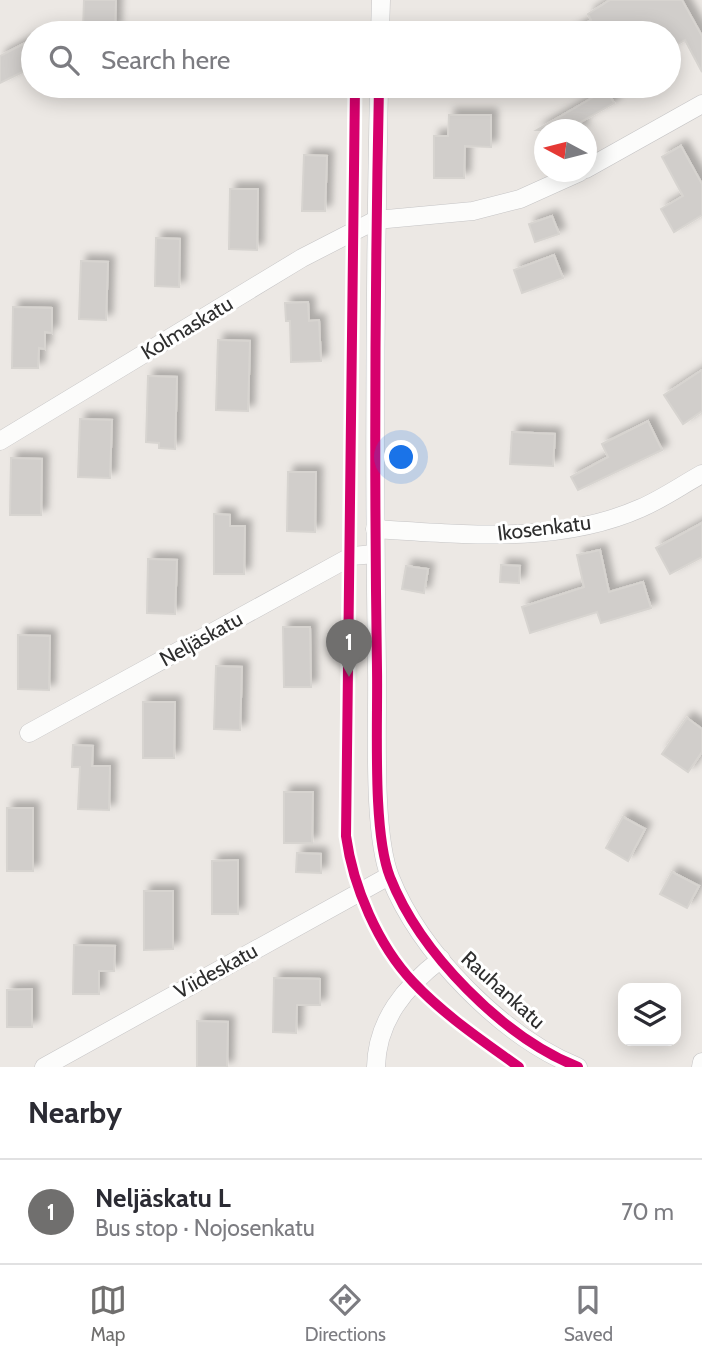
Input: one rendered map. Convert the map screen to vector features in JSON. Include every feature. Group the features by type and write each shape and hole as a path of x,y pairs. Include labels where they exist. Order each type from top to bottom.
{"street":[{"path":"380,21 381,0"},
{"name":"Rauhankatu","path":"379,98 375,529 381,827 389,876 414,921 440,959 503,1021 536,1045 578,1067"},
{"path":"597,163 702,104"},
{"path":"376,220 473,211 520,199 558,182"},
{"name":"Kolmaskatu","path":"0,441 302,258 376,220"},
{"name":"Ikosenkatu","path":"375,529 501,536 591,524 640,509 702,474"},
{"name":"Neljäskatu","path":"29,733 352,556 376,554"},
{"name":"Viideskatu","path":"44,1067 389,876"},
{"path":"376,1067 376,1050 386,1020 412,981 440,959"}],"building":[{"path":"84,0 116,0 115,21 83,21"},
{"path":"610,0 682,0 702,36 702,72 685,40 681,42 681,21 589,21 588,14"},
{"path":"21,45 21,73 0,83 0,56"},
{"path":"592,98 611,98 614,103 586,119 556,119"},
{"path":"449,115 491,115 491,147 465,146 464,178 434,178 434,136 448,136"},
{"path":"681,146 702,184 702,215 674,232 661,209 683,196 662,157"},
{"path":"304,155 327,156 325,211 302,211"},
{"path":"230,189 258,189 257,250 229,249"},
{"path":"552,216 559,234 535,242 529,224"},
{"path":"156,238 180,239 179,287 155,286"},
{"path":"554,255 563,278 522,293 514,270"},
{"path":"81,261 108,262 106,320 79,319"},
{"path":"308,302 309,321 319,320 321,361 291,362 290,321 286,321 285,303"},
{"path":"13,307 52,308 52,333 45,332 45,349 39,348 38,368 12,368"},
{"path":"218,340 250,341 248,411 216,410"},
{"path":"702,370 702,411 683,424 664,395"},
{"path":"148,376 177,377 175,449 159,448 159,443 146,442"},
{"path":"80,419 112,420 110,478 78,477"},
{"path":"648,421 662,450 578,490 571,477 608,457 602,444"},
{"path":"512,432 555,434 553,466 510,464"},
{"path":"11,458 42,459 41,515 10,515"},
{"path":"288,472 316,472 315,532 287,531"},
{"path":"214,514 230,515 230,526 245,526 244,574 214,574"},
{"path":"702,523 702,557 670,574 656,548"},
{"path":"600,550 609,592 643,582 651,608 601,623 597,612 530,633 522,607 584,587 577,555"},
{"path":"148,559 177,560 175,614 147,613"},
{"path":"501,565 520,566 519,583 500,582"},
{"path":"406,566 428,569 424,593 402,589"},
{"path":"283,627 310,627 311,687 284,687"},
{"path":"18,635 50,636 49,690 18,689"},
{"path":"216,666 242,667 240,730 214,729"},
{"path":"143,702 175,702 174,758 143,758"},
{"path":"687,718 702,729 702,752 688,772 662,754"},
{"path":"73,745 93,746 92,766 110,766 109,810 78,809 80,767 72,767"},
{"path":"284,792 313,792 312,843 284,843"},
{"path":"7,808 33,808 33,871 7,871"},
{"path":"623,817 645,829 628,861 606,848"},
{"path":"297,853 321,854 321,873 296,872"},
{"path":"238,860 238,914 212,914 212,861"},
{"path":"672,872 699,886 687,908 660,894"},
{"path":"144,891 173,891 173,949 144,950"},
{"path":"74,945 115,946 114,971 99,971 99,994 73,994"},
{"path":"274,978 320,979 320,1005 297,1005 296,1033 273,1032"},
{"path":"32,989 32,1027 7,1027 7,990"},
{"path":"197,1021 228,1022 227,1067 197,1067"}],"cycle path":[{"path":"355,98 346,836 349,855 369,914 400,967 438,1006 519,1067"},
{"path":"379,98 375,378 377,746 378,805 384,857 390,877 421,935 467,989 493,1014 521,1035 578,1067"}],"place":[{"name":"Neljäskatu L","path":"349,677"}]}
